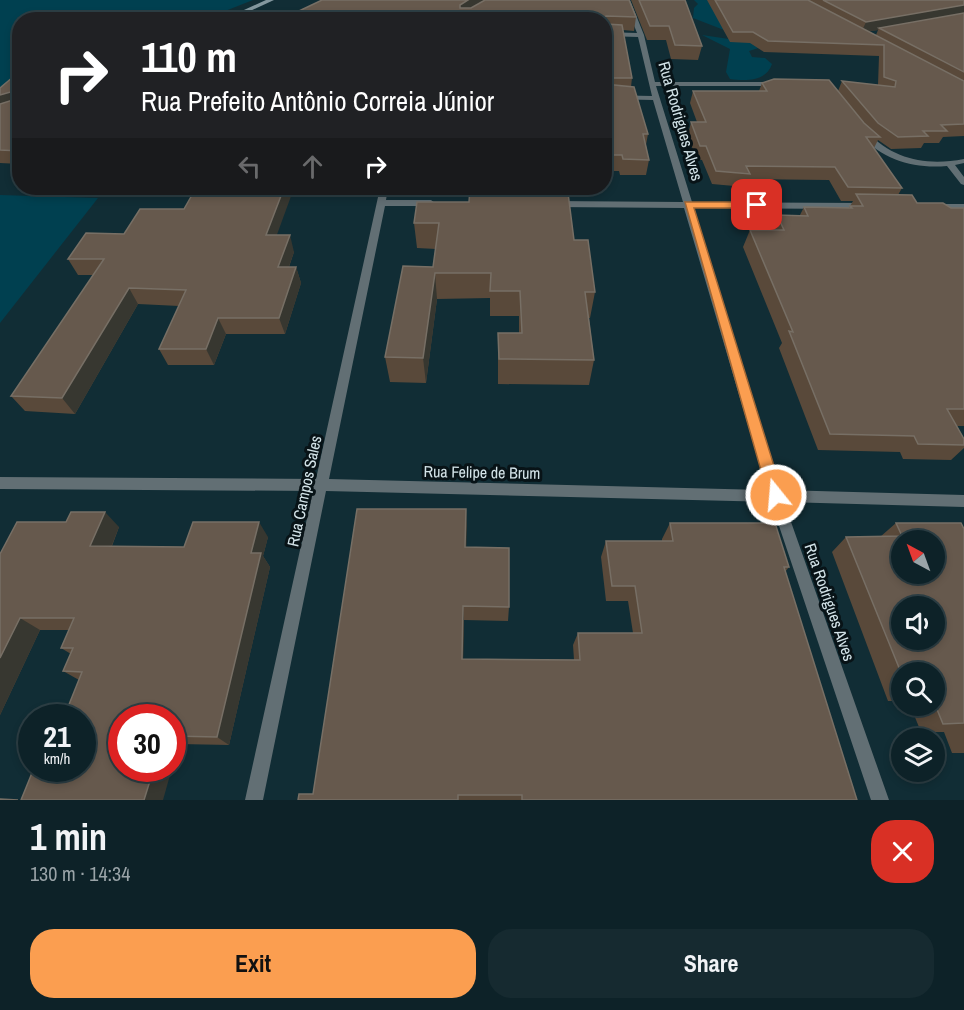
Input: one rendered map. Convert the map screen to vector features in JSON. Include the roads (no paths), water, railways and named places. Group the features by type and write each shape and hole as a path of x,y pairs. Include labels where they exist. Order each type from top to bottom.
{"street":[{"path":"243,12 271,0"},
{"name":"Rua Rodrigues Alves","path":"627,0 641,35 656,98 776,495 880,800"},
{"path":"612,34 641,35"},
{"path":"652,84 789,84"},
{"path":"612,97 656,98"},
{"path":"857,126 871,143 892,157 919,163 951,165 964,161"},
{"path":"951,165 964,182"},
{"name":"Rua Campos Sales","path":"254,800 323,485 382,195"},
{"path":"381,202 440,203"},
{"path":"547,204 880,207"},
{"path":"928,207 964,207"},
{"name":"Rua Felipe de Brum","path":"0,483 323,485 964,501"}]}
